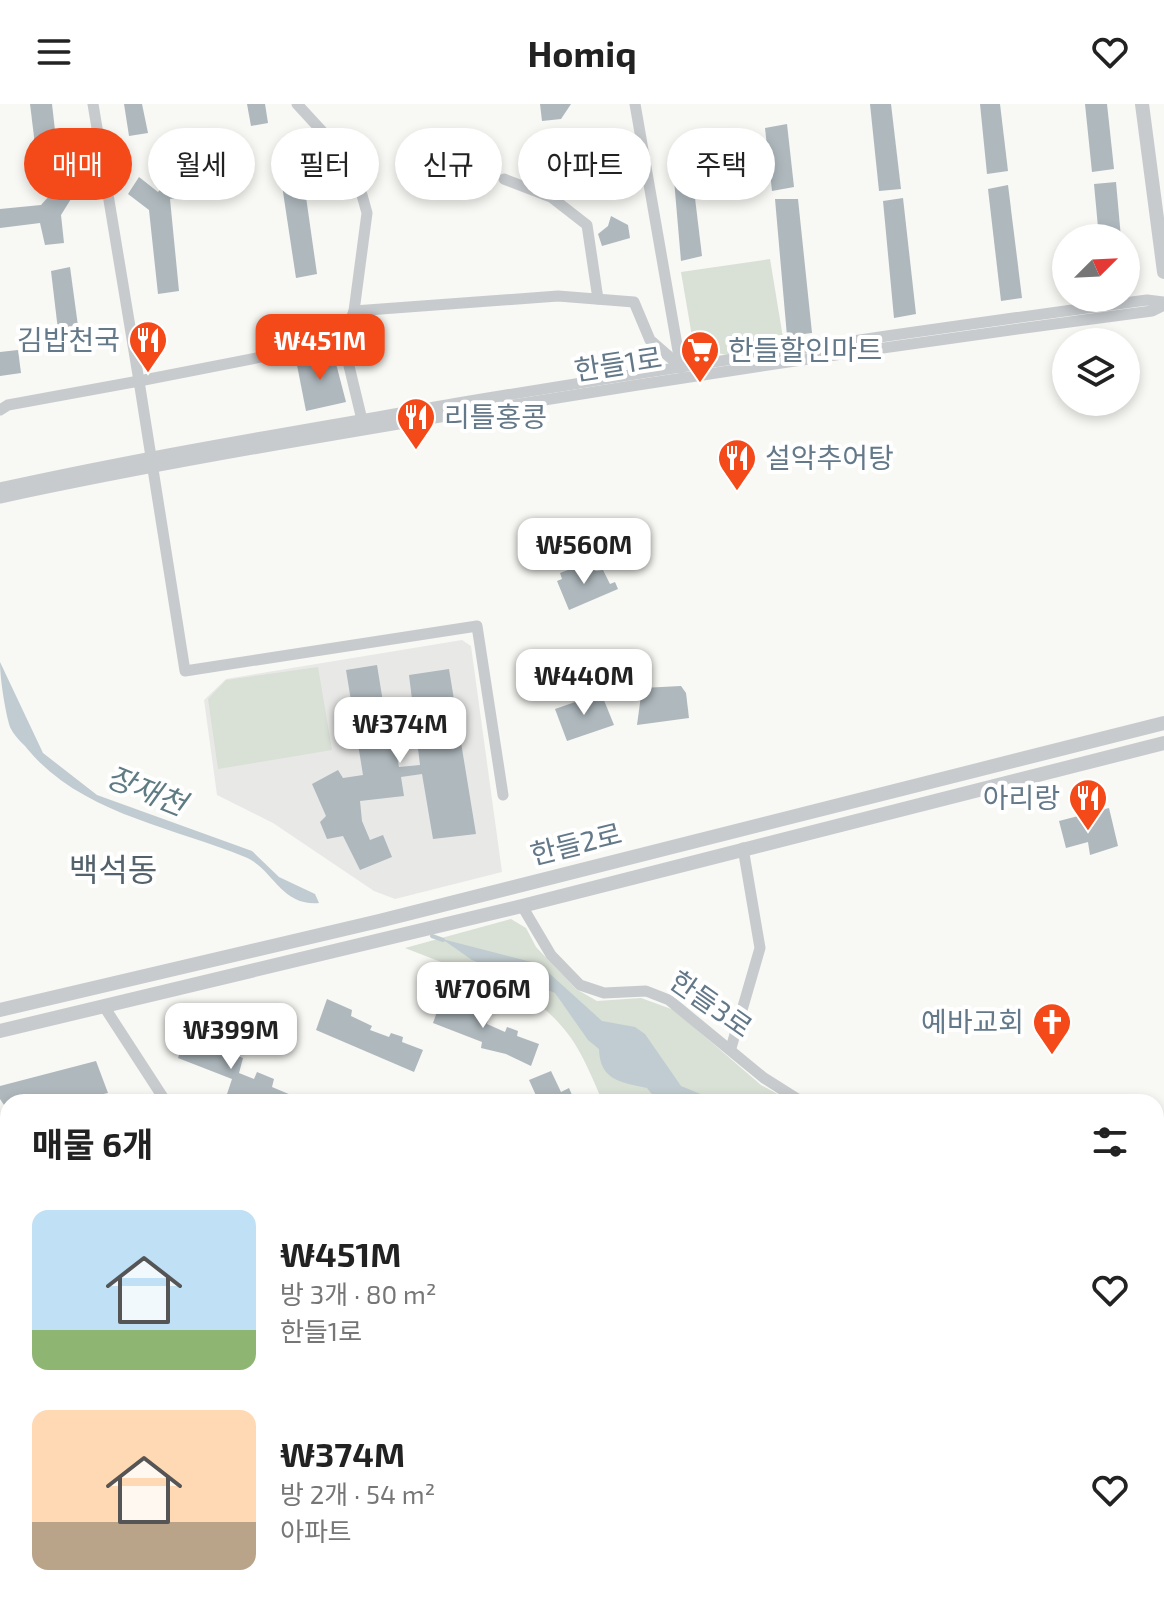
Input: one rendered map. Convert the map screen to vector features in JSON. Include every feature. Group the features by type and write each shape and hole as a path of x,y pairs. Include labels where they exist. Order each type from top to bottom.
{"street":[{"path":"93,104 185,671 477,626 503,795"},
{"path":"297,104 332,142 362,195 367,213 354,311 343,341 363,424"},
{"path":"635,104 681,372"},
{"path":"1142,104 1164,272"},
{"path":"504,179 551,197 587,225 598,299"},
{"name":"한들1로","path":"354,311 529,297 634,302 650,340 681,372"},
{"name":"한들1로","path":"0,488 913,331 1147,300 1164,304"},
{"path":"0,410 8,405 343,341"},
{"name":"한들1로","path":"0,498 153,461"},
{"name":"한들2로","path":"0,1010 379,921 1164,723"},
{"name":"한들2로","path":"0,1031 522,906 1164,743"},
{"path":"731,1048 760,948 743,848"},
{"name":"한들3로","path":"522,906 551,955 580,985 604,993 646,991 669,1000 764,1078 789,1094"},
{"path":"105,1008 161,1094"}],"shaded area":[{"path":"770,259 784,344 727,355 694,348 681,272"},
{"path":"462,640 471,646 502,872 395,899 374,891 273,823 217,795 204,700 226,679"},
{"path":"0,662 43,753 97,795 252,851 279,877 315,894 319,903 295,899 245,857 127,815 71,787 47,769 10,727"},
{"path":"318,667 332,750 218,769 208,699 226,680"},
{"path":"511,919 526,928 536,947 576,989 597,1001 641,998 674,1010 761,1085 777,1094 599,1094 574,1042 542,1007 526,995 405,948"},
{"path":"442,939 539,964 602,1021 635,1027 645,1034 681,1086 700,1094 652,1094 647,1088 614,1078 603,1068 599,1049 588,1040 555,993 472,960"}],"building":[{"path":"30,104 52,104 55,128 33,128"},
{"path":"124,104 142,104 148,133 132,136 132,128 128,128"},
{"path":"247,104 265,104 268,123 251,126"},
{"path":"540,104 571,104 561,119 542,121"},
{"path":"870,104 891,104 901,189 879,191"},
{"path":"980,104 1000,104 1008,171 987,174"},
{"path":"1085,104 1107,104 1114,169 1092,172"},
{"path":"787,124 794,187 775,190 775,128 765,128"},
{"path":"139,177 148,184 148,200 170,200 179,291 158,294 149,210 132,197 132,188"},
{"path":"1116,182 1120,224 1098,224 1094,184"},
{"path":"1008,185 1022,298 1001,301 988,189"},
{"path":"903,198 916,314 894,318 883,201"},
{"path":"775,199 798,199 812,333 787,336"},
{"path":"46,200 70,200 61,215 64,243 45,245 40,223 0,228 0,209 41,205"},
{"path":"284,200 306,200 317,274 296,278"},
{"path":"676,200 695,200 702,256 681,261"},
{"path":"611,216 628,225 630,238 602,246 598,234 608,226"},
{"path":"70,267 78,326 58,330 51,271"},
{"path":"18,350 21,373 0,376 0,352"},
{"path":"333,352 346,402 306,411 296,360"},
{"path":"581,565 596,571 603,570 610,584 615,582 618,589 569,610 557,581 562,579 560,573"},
{"path":"377,665 388,733 380,734 381,746 395,745 399,767 420,765 409,675 449,669 476,834 433,839 422,774 401,777 404,796 360,801 362,821 370,840 383,835 392,857 360,870 343,836 327,839 320,822 326,816 312,784 338,770 343,778 363,775 346,670"},
{"path":"681,686 686,693 689,718 637,725 642,688"},
{"path":"601,693 614,725 567,741 555,709"},
{"name":"아리랑","path":"1109,808 1118,846 1090,855 1088,842 1066,848 1059,821"},
{"path":"444,992 469,1004 467,1010 488,1020 487,1024 505,1032 507,1027 518,1031 517,1036 539,1044 531,1066 506,1054 481,1048 482,1042 433,1023"},
{"path":"327,999 352,1010 351,1016 372,1026 370,1030 389,1037 391,1033 403,1037 402,1042 423,1050 414,1072 316,1030"},
{"path":"208,1035 226,1042 223,1050 243,1058 239,1073 254,1079 257,1072 274,1079 272,1087 289,1094 227,1094 232,1079 178,1058 185,1037 206,1044"},
{"path":"96,1061 108,1093 0,1094 0,1086"},
{"path":"551,1071 561,1092 569,1088 572,1094 535,1094 529,1080"}],"waterway":[{"name":"장재천","path":"432,936 443,940"}],"place":[{"name":"김밥천국","path":"148,374"},
{"name":"한들할인마트","path":"700,384"},
{"name":"리틀홍콩","path":"416,451"},
{"name":"설악추어탕","path":"737,492"},
{"name":"아리랑","path":"1088,832"},
{"name":"예바교회","path":"1052,1056"}],"district":[{"name":"백석동","path":"113,870"}]}
